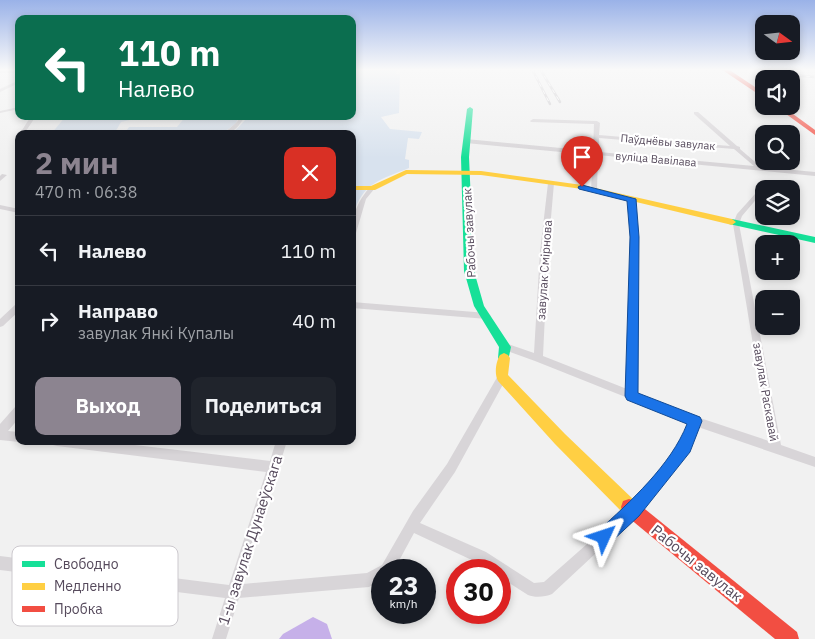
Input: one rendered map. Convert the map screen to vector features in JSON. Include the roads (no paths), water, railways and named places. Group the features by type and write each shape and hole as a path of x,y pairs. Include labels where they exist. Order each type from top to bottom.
{"street":[{"path":"0,112 15,109"},
{"name":"Рабочы завулак","path":"470,110 466,141 469,272 473,293 479,306 505,347"},
{"path":"696,113 755,163"},
{"path":"790,115 815,133"},
{"path":"230,130 241,120"},
{"path":"533,121 596,123 594,190"},
{"name":"Паўднёвы завулак","path":"597,136 738,148"},
{"name":"вуліца Вавілава","path":"466,141 755,168"},
{"name":"вуліца Вавілава","path":"778,170 815,174"},
{"path":"356,188 372,188 406,172 466,172 594,190 736,224 815,240"},
{"name":"завулак Смірнова","path":"538,358 544,252 551,183"},
{"path":"356,221 363,199 372,188"},
{"path":"736,224 739,215 755,196"},
{"path":"631,199 635,237 632,396"},
{"path":"0,208 15,210"},
{"name":"завулак Раскавай","path":"736,224 776,448"},
{"path":"356,305 487,316"},
{"path":"0,324 15,310"},
{"path":"393,559 412,526 451,468 502,377 505,347 538,358 695,421 815,462"},
{"name":"Рабочы завулак","path":"502,377 560,439 633,511 790,639"},
{"path":"15,415 0,433 15,436"},
{"path":"412,526 481,557 533,590 547,589 633,511 685,448 695,421"},
{"path":"90,445 273,467"},
{"name":"1-ы завулак Дунаеўскага","path":"219,639 232,592 281,445"},
{"path":"178,585 232,592 371,579"}],"railway":[{"path":"547,99 550,104"}]}
